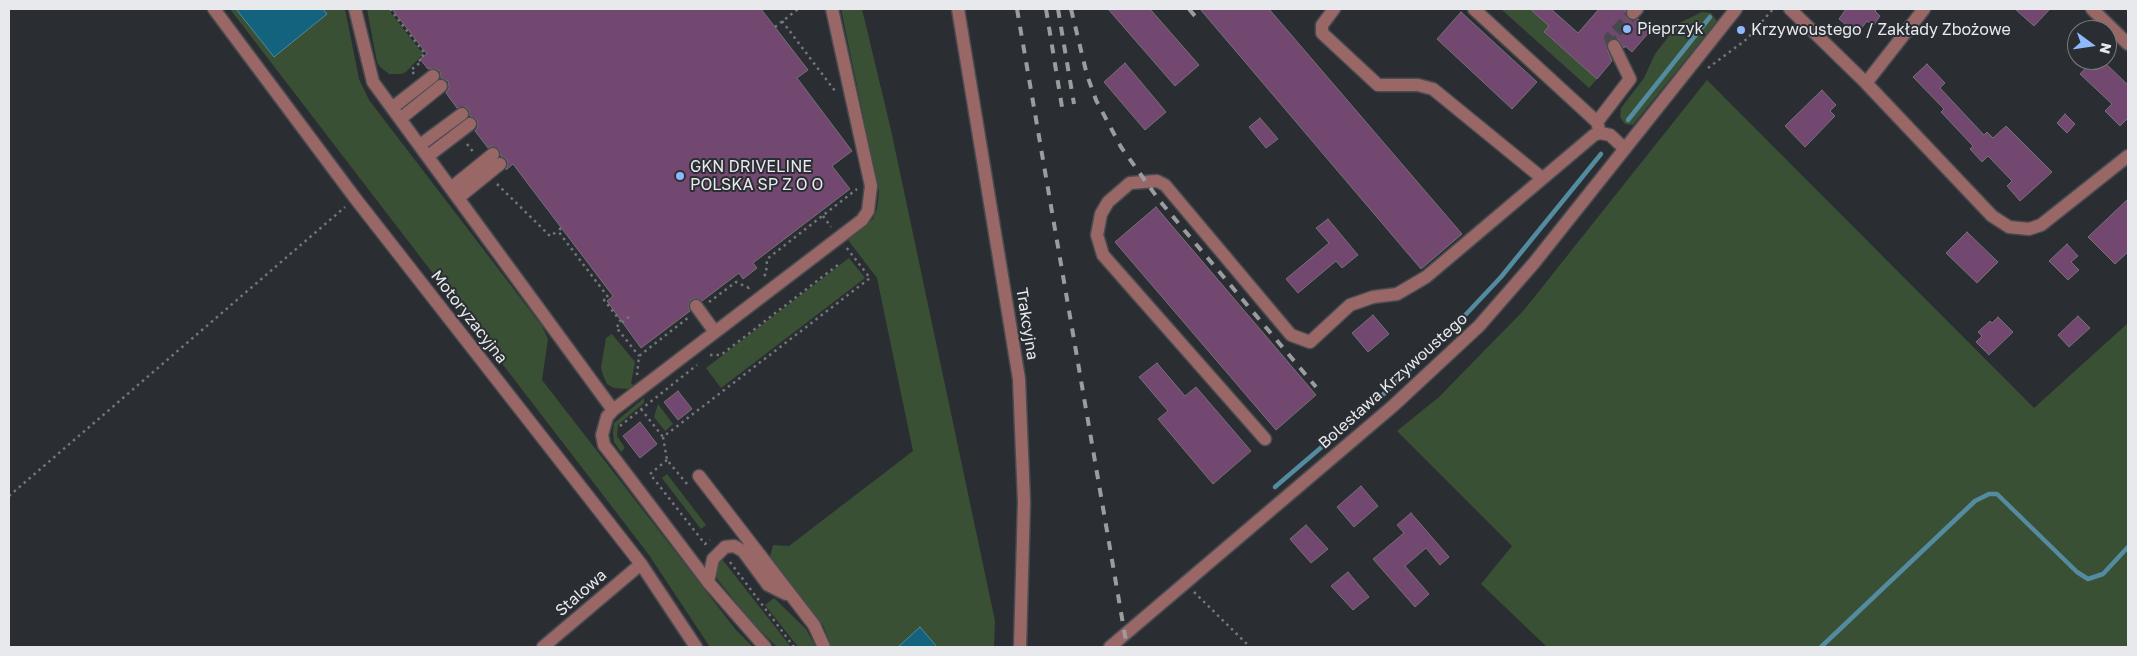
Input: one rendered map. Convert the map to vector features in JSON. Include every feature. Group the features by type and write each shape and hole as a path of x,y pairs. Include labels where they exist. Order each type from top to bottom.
{"street":[{"name":"Motoryzacyjna","path":"214,9 356,198 641,564 696,647"},
{"path":"355,9 373,82 613,410"},
{"path":"764,647 708,582 604,445 602,435 604,423 613,410 839,238 862,220 868,212 871,192 832,9"},
{"name":"Trakcyjna","path":"958,9 1020,379 1024,502 1020,647"},
{"path":"1334,9 1322,25 1322,33 1378,85 1418,85 1433,89 1542,178"},
{"path":"1474,9 1599,127 1624,148"},
{"path":"1790,9 1866,83 1992,216 2009,228 2030,229 2041,225 2128,156"},
{"path":"1866,83 1924,9"},
{"path":"2092,9 2128,44"},
{"name":"Bolesława Krzywoustego","path":"1110,647 1394,406 1442,363 1479,326 1534,263 1734,10"},
{"path":"1265,439 1102,256 1097,235 1102,214 1108,202 1130,183 1157,181 1165,186 1291,335 1310,342 1350,305 1373,297 1398,294 1426,277 1588,140 1599,127 1630,79 1614,46"},
{"path":"392,108 437,81 400,118"},
{"path":"420,145 466,119 428,156"},
{"path":"454,193 496,159"},
{"path":"696,306 715,332"},
{"path":"698,476 818,632 824,647"},
{"path":"708,582 713,559 721,550 730,546 739,548 768,585 791,596"},
{"name":"Stalowa","path":"543,647 641,564"}],"path":[{"path":"390,9 425,54 419,59 421,62"},
{"path":"775,27 798,9"},
{"path":"1701,73 1747,39 1773,9"},
{"path":"782,22 837,94"},
{"path":"767,259 860,187"},
{"path":"9,496 356,198"},
{"path":"663,437 870,278 823,216"},
{"path":"561,228 558,231 608,297 604,300 622,322"},
{"path":"620,426 712,354 721,355 839,264"},
{"path":"629,317 616,327 639,356"},
{"path":"641,410 663,437 667,460 692,491"},
{"path":"667,460 650,474 705,544 714,538 794,647"},
{"path":"1187,582 1194,592 1250,647"}],"green space":[{"path":"230,9 236,9 274,57 327,14 323,9 345,9 359,79 369,100 542,326 548,339 542,380 736,630 753,647 710,647 649,555"},
{"path":"367,9 388,9 423,54 406,72 389,74 380,67 377,62"},
{"path":"841,9 862,9 891,130 995,621 994,647 937,647 920,627 898,647 831,647 824,627 770,557 773,545 789,546 913,451 877,278 848,240 873,219 877,209 879,192"},
{"path":"1501,9 1530,9 1550,26 1544,33 1597,79 1589,88"},
{"path":"1702,12 1711,13 1717,21 1633,125 1625,124 1620,117 1621,108 1644,78 1655,54 1679,23"},
{"path":"1707,80 2034,408 2128,323 2128,647 1547,647 1481,584 1512,546 1397,431 1439,397 1524,310"},
{"path":"849,258 865,278 721,388 706,368"},
{"path":"612,334 635,362 631,383 634,386 628,389 614,388 607,384 603,375 601,368 606,338"},
{"path":"644,398 644,403 618,425 617,436 625,448 621,452 614,442 614,423"},
{"path":"658,404 673,424 665,431 654,417"},
{"path":"667,474 706,525 701,529 662,478"},
{"path":"722,559 791,647 777,647 750,620 718,580 715,574 717,564"},
{"path":"774,598 806,629 816,647 798,647 765,605"}],"water":[{"path":"236,9 323,9 327,14 274,57"},
{"path":"920,627 937,647 898,647"}],"building":[{"name":"GKN DRIVELINE POLSKA SP Z O O","path":"392,9 761,9 808,70 797,78 852,151 832,166 850,189 753,263 757,268 743,279 739,273 702,301 696,298 691,300 688,306 690,311 641,348 607,301 613,296 513,164 506,170 508,162 501,156 499,149 492,146 488,148 475,131 478,127 477,120 470,116 469,110 466,107 457,108 446,93 449,88 448,81 441,78 440,71 428,69 420,59 427,54"},
{"path":"1108,9 1150,9 1199,65 1175,86"},
{"path":"1200,9 1269,9 1462,234 1421,269"},
{"path":"1530,9 1551,9 1578,33 1599,9 1626,9 1625,15 1628,19 1631,21 1638,19 1651,30 1632,52 1625,46 1624,48 1618,39 1614,38 1608,41 1607,49 1612,61 1597,79 1544,32 1549,26"},
{"path":"1846,9 1877,9 1875,11 1880,16 1873,26 1867,21 1857,34 1839,19"},
{"path":"2015,9 2050,9 2034,26"},
{"path":"1461,12 1537,82 1512,109 1437,39"},
{"path":"1125,63 1166,112 1145,130 1104,82"},
{"path":"1927,64 1945,83 1940,88 1984,135 1987,132 1993,138 2006,126 2052,172 2020,201 2007,186 2012,181 1988,156 1982,162 1970,149 1973,146 1941,112 1944,109 1913,77"},
{"path":"2084,70 2112,70 2128,85 2128,118 2120,126 2105,111 2112,104 2080,74"},
{"path":"1822,90 1836,105 1830,111 1835,116 1805,147 1785,126"},
{"path":"2065,114 2075,124 2067,133 2057,123"},
{"path":"1260,118 1278,139 1266,148 1249,127"},
{"path":"2128,199 2128,252 2115,264 2088,237"},
{"path":"1156,207 1316,395 1276,430 1115,242"},
{"path":"1328,219 1358,255 1342,268 1336,261 1298,293 1286,279 1329,243 1316,228"},
{"path":"1967,232 1998,262 1977,283 1946,253"},
{"path":"2067,244 2078,256 2071,262 2079,270 2068,280 2049,261"},
{"path":"1373,315 1389,334 1368,352 1352,333"},
{"path":"2078,316 2090,328 2069,347 2058,335"},
{"path":"1998,317 2013,332 1989,355 1976,342 1982,336 1978,332 1990,321 1992,323"},
{"path":"1157,363 1185,396 1196,387 1251,451 1213,484 1158,419 1168,411 1139,377"},
{"path":"678,391 692,409 678,420 664,402"},
{"path":"640,422 657,444 640,458 623,436"},
{"path":"1361,486 1378,506 1354,527 1337,507"},
{"path":"1411,513 1449,557 1440,565 1426,548 1405,566 1429,594 1415,607 1373,559 1404,533 1397,525"},
{"path":"1306,525 1328,549 1311,563 1290,539"},
{"path":"1348,572 1369,597 1353,610 1331,586"}],"waterway":[{"path":"1628,120 1710,17"},
{"path":"1275,487 1386,392 1455,326 1501,277 1601,154"},
{"path":"1821,647 1975,501 1989,494 1997,494 2077,572 2088,579 2103,574 2128,547"}],"tunnel":[{"path":"1614,46 1610,38 1633,13"}],"railway":[{"path":"1017,9 1127,647"},
{"path":"1046,9 1062,107"},
{"path":"1058,9 1074,104"},
{"path":"1071,9 1087,75 1096,100 1121,147 1159,200 1316,387"},
{"path":"1189,9 1200,22"}],"place":[{"name":"Pieprzyk","path":"1627,29"},
{"name":"Krzywoustego / Zakłady Zbożowe","path":"1741,30"},
{"name":"GKN DRIVELINE POLSKA SP Z O O","path":"680,176"}]}
